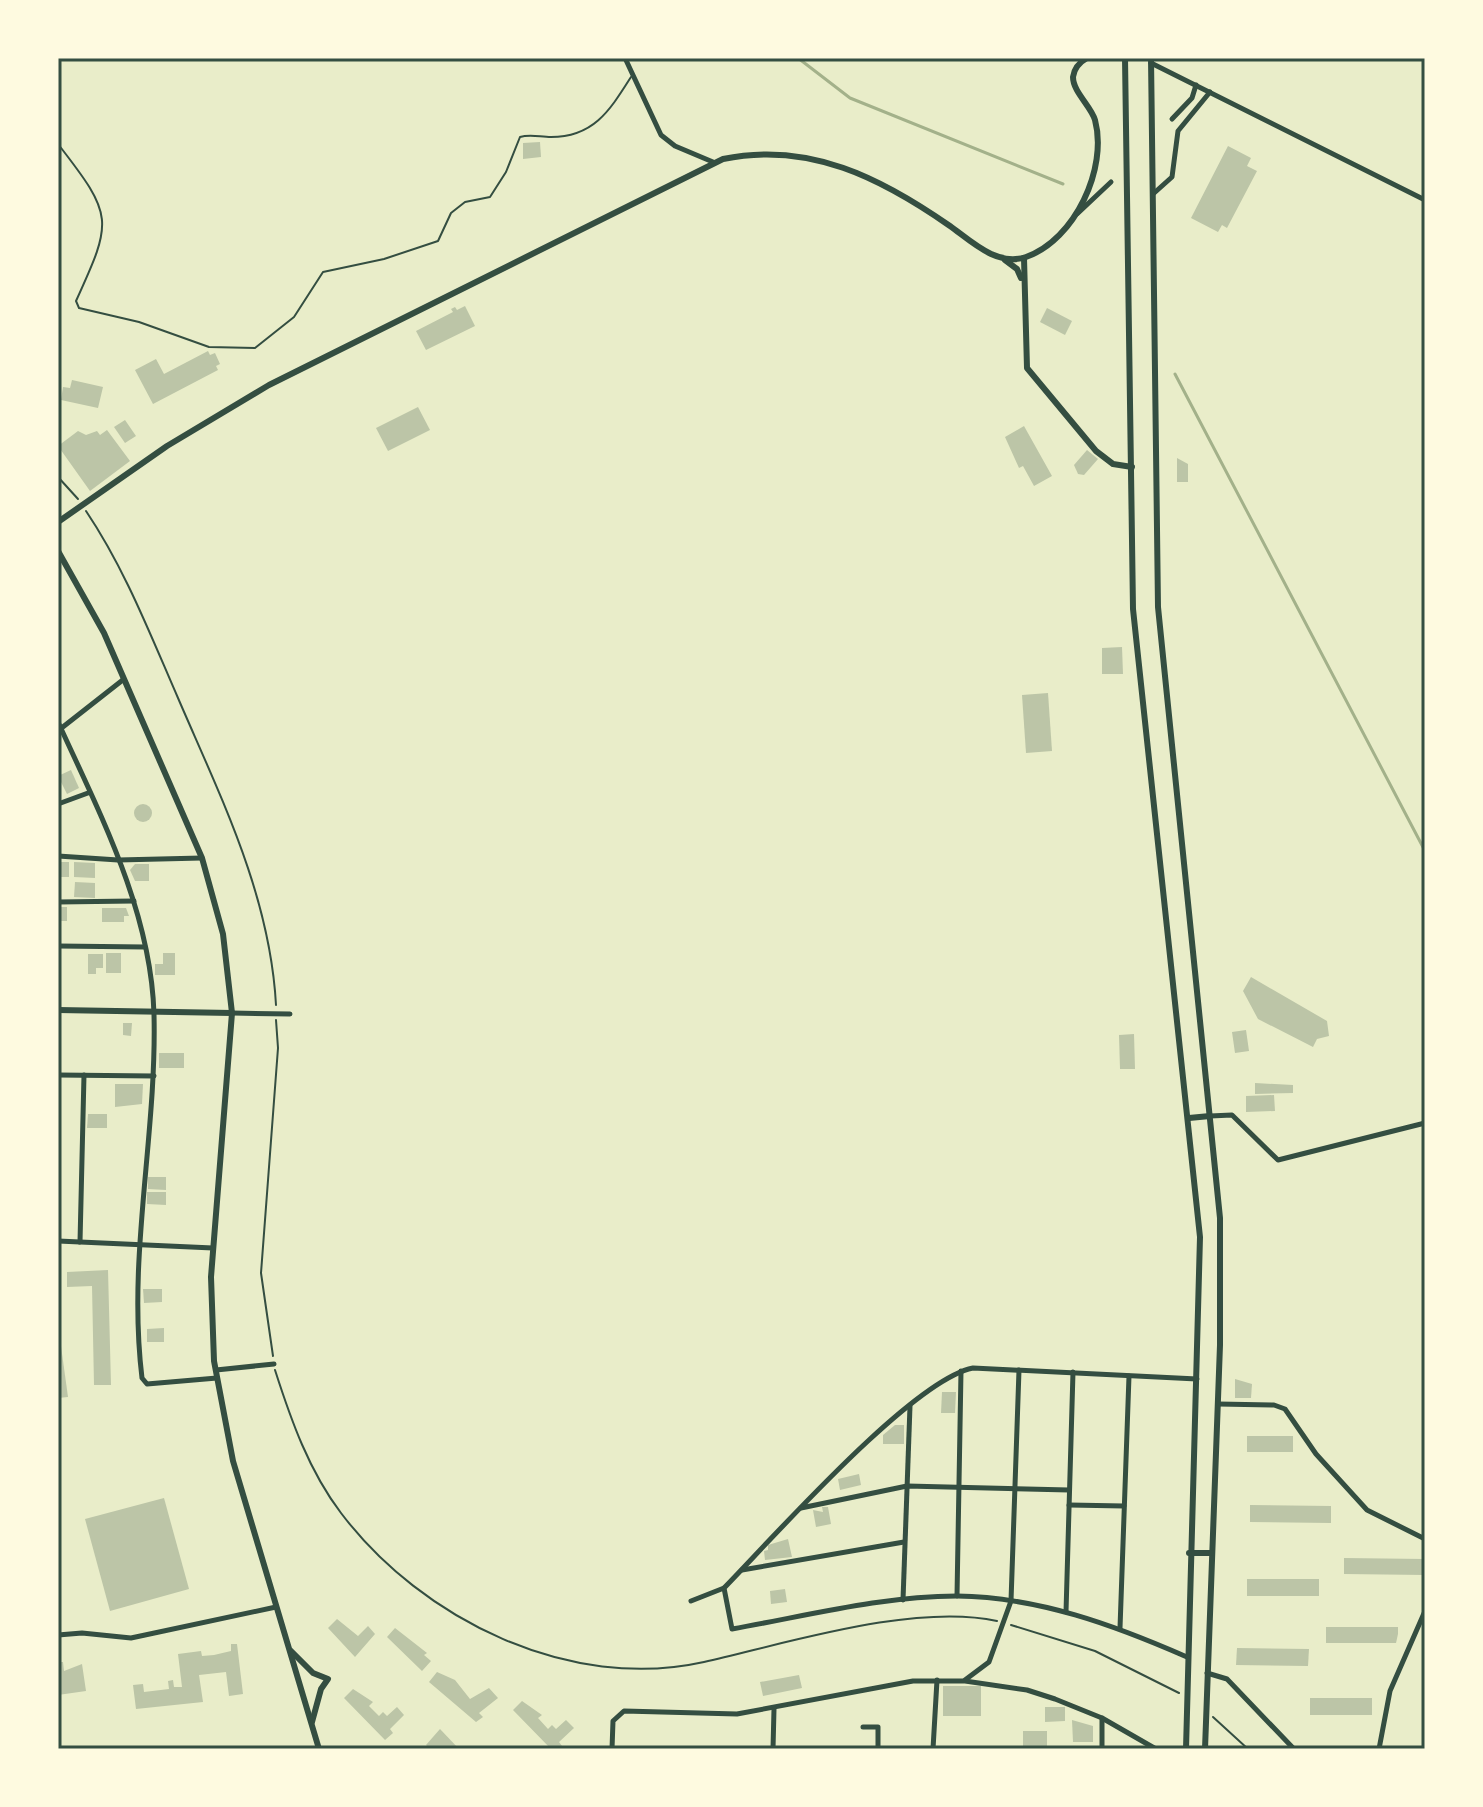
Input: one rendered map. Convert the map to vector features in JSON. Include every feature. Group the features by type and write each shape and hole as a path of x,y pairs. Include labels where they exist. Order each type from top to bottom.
{"street":[{"path":"625,58 663,137 675,146 713,162"},
{"path":"1002,258 1024,258 1054,240 1072,217 1091,182 1098,153 1093,115 1073,80 1075,70 1087,58"},
{"path":"1125,58 1133,609 1200,1237 1186,1749"},
{"path":"1205,1749 1218,1404 1220,1238 1158,607 1151,60 1425,200"},
{"path":"1172,119 1192,98 1196,85"},
{"path":"1153,195 1174,172 1176,139 1181,124 1210,92"},
{"path":"58,522 167,446 269,385 713,162 743,155 776,153 836,164 900,194 1002,258 1017,269 1022,285"},
{"path":"1072,217 1083,211 1111,182"},
{"path":"1024,258 1022,285 1027,368 1096,451 1113,464 1132,467"},
{"path":"1154,345 1163,345"},
{"path":"58,551 104,633 202,858 227,953 232,1013 211,1303 216,1374 233,1461 319,1749"},
{"path":"124,679 59,727 134,901 145,947 154,1012 154,1076 138,1243 137,1309 143,1382 170,1383 274,1364"},
{"path":"58,804 88,793"},
{"path":"58,856 118,860 202,858"},
{"path":"58,902 134,901"},
{"path":"58,946 145,947"},
{"path":"58,1010 290,1014"},
{"path":"58,1075 154,1076"},
{"path":"80,1242 84,1075"},
{"path":"1189,1118 1232,1115 1278,1160 1425,1123"},
{"path":"58,1241 213,1248"},
{"path":"691,1601 724,1588 800,1508 910,1405 961,1371 973,1368 1197,1379"},
{"path":"965,1681 989,1662 1011,1601 1019,1370"},
{"path":"957,1596 961,1371"},
{"path":"1066,1612 1073,1372"},
{"path":"1120,1628 1129,1376"},
{"path":"1218,1404 1274,1405 1285,1409 1316,1454 1367,1510 1425,1539"},
{"path":"903,1600 910,1405"},
{"path":"800,1508 907,1486 1069,1490"},
{"path":"1069,1505 1124,1506"},
{"path":"741,1571 904,1542"},
{"path":"1189,1553 1211,1553"},
{"path":"724,1588 732,1629 903,1600 957,1596 1011,1601 1066,1612 1120,1628 1187,1657"},
{"path":"58,1635 82,1633 131,1638 276,1607"},
{"path":"1379,1749 1390,1691 1425,1611"},
{"path":"289,1650 313,1673 328,1679 321,1689 312,1725"},
{"path":"1207,1673 1227,1679 1294,1749"},
{"path":"933,1749 937,1680"},
{"path":"612,1749 613,1721 624,1711 737,1714 937,1680 1027,1690 1102,1718 1156,1749"},
{"path":"773,1749 774,1709"},
{"path":"1102,1718 1102,1749"},
{"path":"863,1727 878,1727 878,1749"}],"lane":[{"path":"58,144 90,185 103,226 96,260 76,301 79,308 139,322 209,347 255,348 294,317 323,272 384,259 438,241 451,213 465,202 490,197 506,172 520,137 572,135 592,130 609,112 632,76"}],"path":[{"path":"58,477 83,505 111,550 138,605 251,868 266,930 275,1004"},
{"path":"276,1019 278,1048 261,1273 274,1364 292,1421 316,1473 340,1511 395,1572 472,1623 556,1659 600,1665 675,1667 929,1616 966,1616 1004,1622 1095,1651 1171,1687 1183,1696"},
{"path":"1210,1715 1248,1749"}],"building":[{"path":"540,142 541,157 523,159 523,143"},
{"path":"1228,146 1251,158 1247,166 1257,171 1227,228 1222,225 1218,232 1191,218"},
{"path":"465,306 475,326 426,350 416,331 453,312 451,309"},
{"path":"1047,308 1072,321 1065,335 1040,322"},
{"path":"208,351 210,355 215,353 220,364 216,366 218,370 153,404 135,370 156,359 164,374"},
{"path":"72,380 103,387 98,408 61,400 63,387 70,388"},
{"path":"418,407 430,430 388,451 376,428"},
{"path":"125,420 136,436 125,443 114,427"},
{"path":"1024,426 1052,476 1034,486 1023,466 1019,468 1005,437"},
{"path":"107,430 130,461 90,491 58,446 78,431 86,435 97,431 100,435"},
{"path":"1087,450 1098,459 1084,475 1078,474 1074,465"},
{"path":"1177,458 1188,464 1188,482 1177,482"},
{"path":"1122,647 1123,674 1102,674 1102,648"},
{"path":"1048,693 1052,751 1026,753 1022,695"},
{"path":"71,770 79,788 67,794 58,776"},
{"path":"143,804 152,813 143,822 134,813"},
{"path":"58,862 69,862 69,877 58,877"},
{"path":"74,862 95,863 95,878 74,877"},
{"path":"135,864 149,864 149,881 135,881 130,870"},
{"path":"75,882 95,883 95,898 74,897"},
{"path":"58,907 67,907 67,921 58,921"},
{"path":"102,908 126,908 129,916 124,916 124,922 102,922"},
{"path":"106,953 121,953 121,973 106,973"},
{"path":"163,953 175,953 175,975 155,975 155,964 163,964"},
{"path":"88,954 103,954 103,968 96,968 96,974 88,974"},
{"path":"1251,977 1327,1021 1329,1036 1317,1039 1313,1047 1258,1019 1243,991"},
{"path":"123,1023 132,1023 131,1036 123,1035"},
{"path":"1246,1030 1249,1051 1235,1053 1232,1032"},
{"path":"1134,1034 1135,1069 1120,1069 1119,1035"},
{"path":"159,1053 184,1053 184,1068 159,1068"},
{"path":"1255,1083 1293,1085 1293,1093 1255,1094"},
{"path":"115,1084 143,1084 142,1104 115,1107"},
{"path":"1274,1095 1275,1111 1246,1112 1246,1096"},
{"path":"88,1114 107,1114 107,1128 87,1128"},
{"path":"148,1177 166,1177 166,1190 148,1189"},
{"path":"147,1192 166,1192 166,1205 147,1204"},
{"path":"108,1270 111,1385 94,1385 92,1286 67,1287 67,1272"},
{"path":"143,1289 162,1289 162,1302 144,1303"},
{"path":"164,1328 164,1342 147,1342 147,1329"},
{"path":"58,1339 68,1397 58,1398"},
{"path":"1235,1379 1252,1384 1251,1398 1235,1398"},
{"path":"942,1392 956,1392 955,1413 941,1413"},
{"path":"895,1425 904,1425 904,1444 883,1444 883,1435"},
{"path":"1247,1436 1293,1436 1293,1452 1247,1452"},
{"path":"859,1474 861,1485 840,1490 838,1479"},
{"path":"164,1498 189,1589 110,1611 85,1519"},
{"path":"1250,1505 1331,1506 1331,1523 1250,1522"},
{"path":"822,1507 828,1507 831,1524 816,1527 813,1510 823,1512"},
{"path":"788,1539 792,1557 765,1560 764,1551 768,1550 768,1545"},
{"path":"1344,1558 1425,1559 1425,1575 1344,1574"},
{"path":"1247,1579 1319,1579 1319,1596 1247,1596"},
{"path":"785,1589 787,1602 771,1604 770,1591"},
{"path":"337,1619 358,1636 368,1626 375,1634 355,1657 328,1628"},
{"path":"1326,1627 1398,1627 1398,1634 1396,1643 1326,1643"},
{"path":"395,1628 427,1653 424,1655 431,1661 422,1671 387,1637"},
{"path":"231,1644 237,1644 243,1694 229,1696 226,1672 199,1675 203,1702 136,1709 133,1685 143,1684 144,1692 169,1689 168,1681 173,1680 174,1687 182,1687 178,1654 201,1651 202,1656 214,1655 231,1651"},
{"path":"1237,1648 1309,1649 1308,1666 1236,1665"},
{"path":"58,1662 63,1662 64,1671 82,1664 86,1691 58,1695"},
{"path":"437,1672 455,1680 470,1699 489,1688 498,1698 479,1713 483,1717 476,1722 429,1682"},
{"path":"799,1675 802,1688 763,1696 760,1682"},
{"path":"943,1686 981,1686 981,1716 943,1716"},
{"path":"353,1689 373,1702 369,1706 379,1716 383,1712 387,1716 397,1707 404,1715 390,1729 393,1733 385,1740 344,1698"},
{"path":"1310,1698 1372,1698 1372,1715 1310,1715"},
{"path":"522,1701 542,1715 538,1718 548,1729 552,1725 556,1729 566,1720 574,1728 559,1742 562,1746 551,1749 513,1710"},
{"path":"1045,1707 1065,1707 1065,1721 1045,1722"},
{"path":"1072,1720 1093,1726 1093,1742 1073,1742"},
{"path":"440,1729 459,1749 430,1749 426,1745"},
{"path":"1023,1731 1047,1731 1047,1749 1023,1749"}],"waterway":[{"path":"798,58 850,98 1063,184"},
{"path":"1175,374 1425,851"}]}
